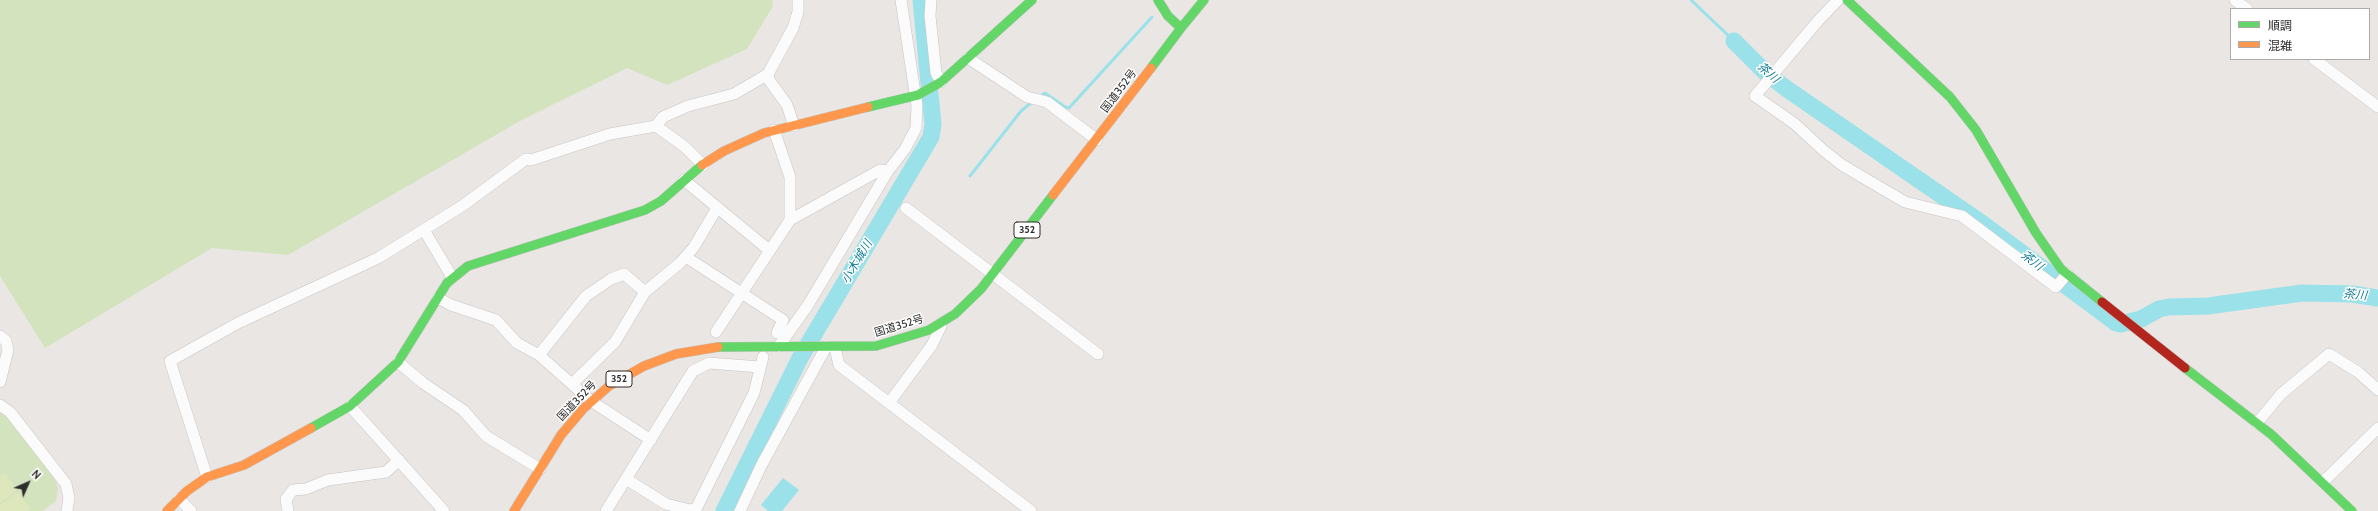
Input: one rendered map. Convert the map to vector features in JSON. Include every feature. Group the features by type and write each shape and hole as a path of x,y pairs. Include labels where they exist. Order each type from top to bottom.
{"main road":[{"path":"167,511 179,499 207,477 244,465 350,406 398,362 452,277 468,266 644,210 661,201 703,165 745,140 774,130 916,96 939,83 1032,0"},
{"path":"1158,0 1168,16 1181,28"},
{"name":"国道352号","path":"514,511 561,435 591,401 626,375 676,354 712,347 876,346 892,342 942,322 970,300 992,275 1204,0"},
{"path":"1847,0 1950,97 1976,130 2036,233 2054,260 2067,274 2257,423 2323,482 2352,511"}],"street":[{"path":"207,477 170,361 238,323 378,258 462,206 526,159 531,160 610,134 656,126 663,117 688,106 734,94 768,74 793,28 798,12 798,0"},
{"path":"781,346 836,260 888,171 905,149 916,128 916,96 901,0"},
{"path":"931,0 930,16 936,73 939,83"},
{"path":"1838,0 1817,22 1754,96 1795,124 1823,150 1842,164 1905,202 1962,216 2056,287 2067,274"},
{"path":"2235,0 2246,8"},
{"path":"968,58 1027,97 1047,102 1097,140"},
{"path":"2315,60 2378,107"},
{"path":"768,74 770,80 787,105 794,126"},
{"path":"656,126 685,147 703,165"},
{"path":"774,130 790,177 790,220"},
{"path":"716,332 790,220 880,170 888,171"},
{"path":"684,180 769,250"},
{"path":"572,384 614,342 645,292 686,257 717,208"},
{"path":"906,208 992,275 1098,354"},
{"path":"424,230 452,277"},
{"path":"686,257 783,320 777,333"},
{"path":"539,355 586,296 611,279 624,274 645,292"},
{"path":"438,298 451,305 496,320 517,343 539,355 591,401 650,440"},
{"path":"888,403 932,345 942,322"},
{"path":"0,336 6,341 8,350 0,382"},
{"path":"740,511 761,466 826,347 839,365 1031,511"},
{"path":"2257,423 2281,394 2329,354 2358,372 2378,390"},
{"path":"398,362 423,383 464,410 477,429 486,436 540,469"},
{"path":"606,511 694,367 709,363 762,362 754,393 696,509 690,510 666,504 626,479"},
{"path":"0,405 10,412 66,484 69,498 66,511"},
{"path":"350,406 444,511"},
{"path":"2323,482 2378,428"},
{"path":"288,511 286,499 294,490 302,490 328,480 386,472 399,460"},
{"path":"179,499 192,511"}],"green space":[{"path":"0,0 772,0 773,6 747,49 667,85 627,68 520,121 288,255 212,248 45,348 0,276"},
{"path":"0,411 7,416 52,473 58,488 56,501 43,511 0,511"},
{"path":"5,473 17,490 0,503 0,476"},
{"path":"18,492 31,509 28,511 0,511 0,505"}],"water":[{"path":"783,478 799,490 782,511 768,511 761,505"}],"waterway":[{"name":"小木城川","path":"724,511 800,358 931,137 933,124 921,0"},
{"path":"1691,0 1734,41"},
{"path":"1043,94 1045,93 1065,107 1069,108 1152,17"},
{"name":"茶川","path":"1734,41 1766,73 1787,89 1983,224 2116,323 2121,324 2141,319 2159,309 2169,307 2208,306 2302,293 2352,294 2378,298"},
{"path":"970,176 1021,111 1032,102"}],"traffic: fast":[{"path":"868,107 918,95 941,82 1032,0"},
{"path":"1151,68 1181,28 1168,16 1158,0"},
{"path":"1181,28 1204,0"},
{"path":"1847,0 1950,97 1976,130 2036,233 2061,269 2102,302"},
{"path":"311,428 350,406 398,362 447,283 468,266 645,210 661,201 702,165"},
{"path":"718,347 876,346 929,330 955,314 981,289 1053,195"},
{"path":"2185,368 2272,435 2352,511"}],"traffic: slow":[{"path":"1053,195 1151,68"},
{"path":"702,165 724,151 764,133 868,107"},
{"path":"514,511 561,435 583,409 609,386 644,366 676,354 718,347"},
{"path":"167,511 187,491 207,477 244,465 311,428"}],"traffic: jam":[{"path":"2102,302 2185,368"}]}
